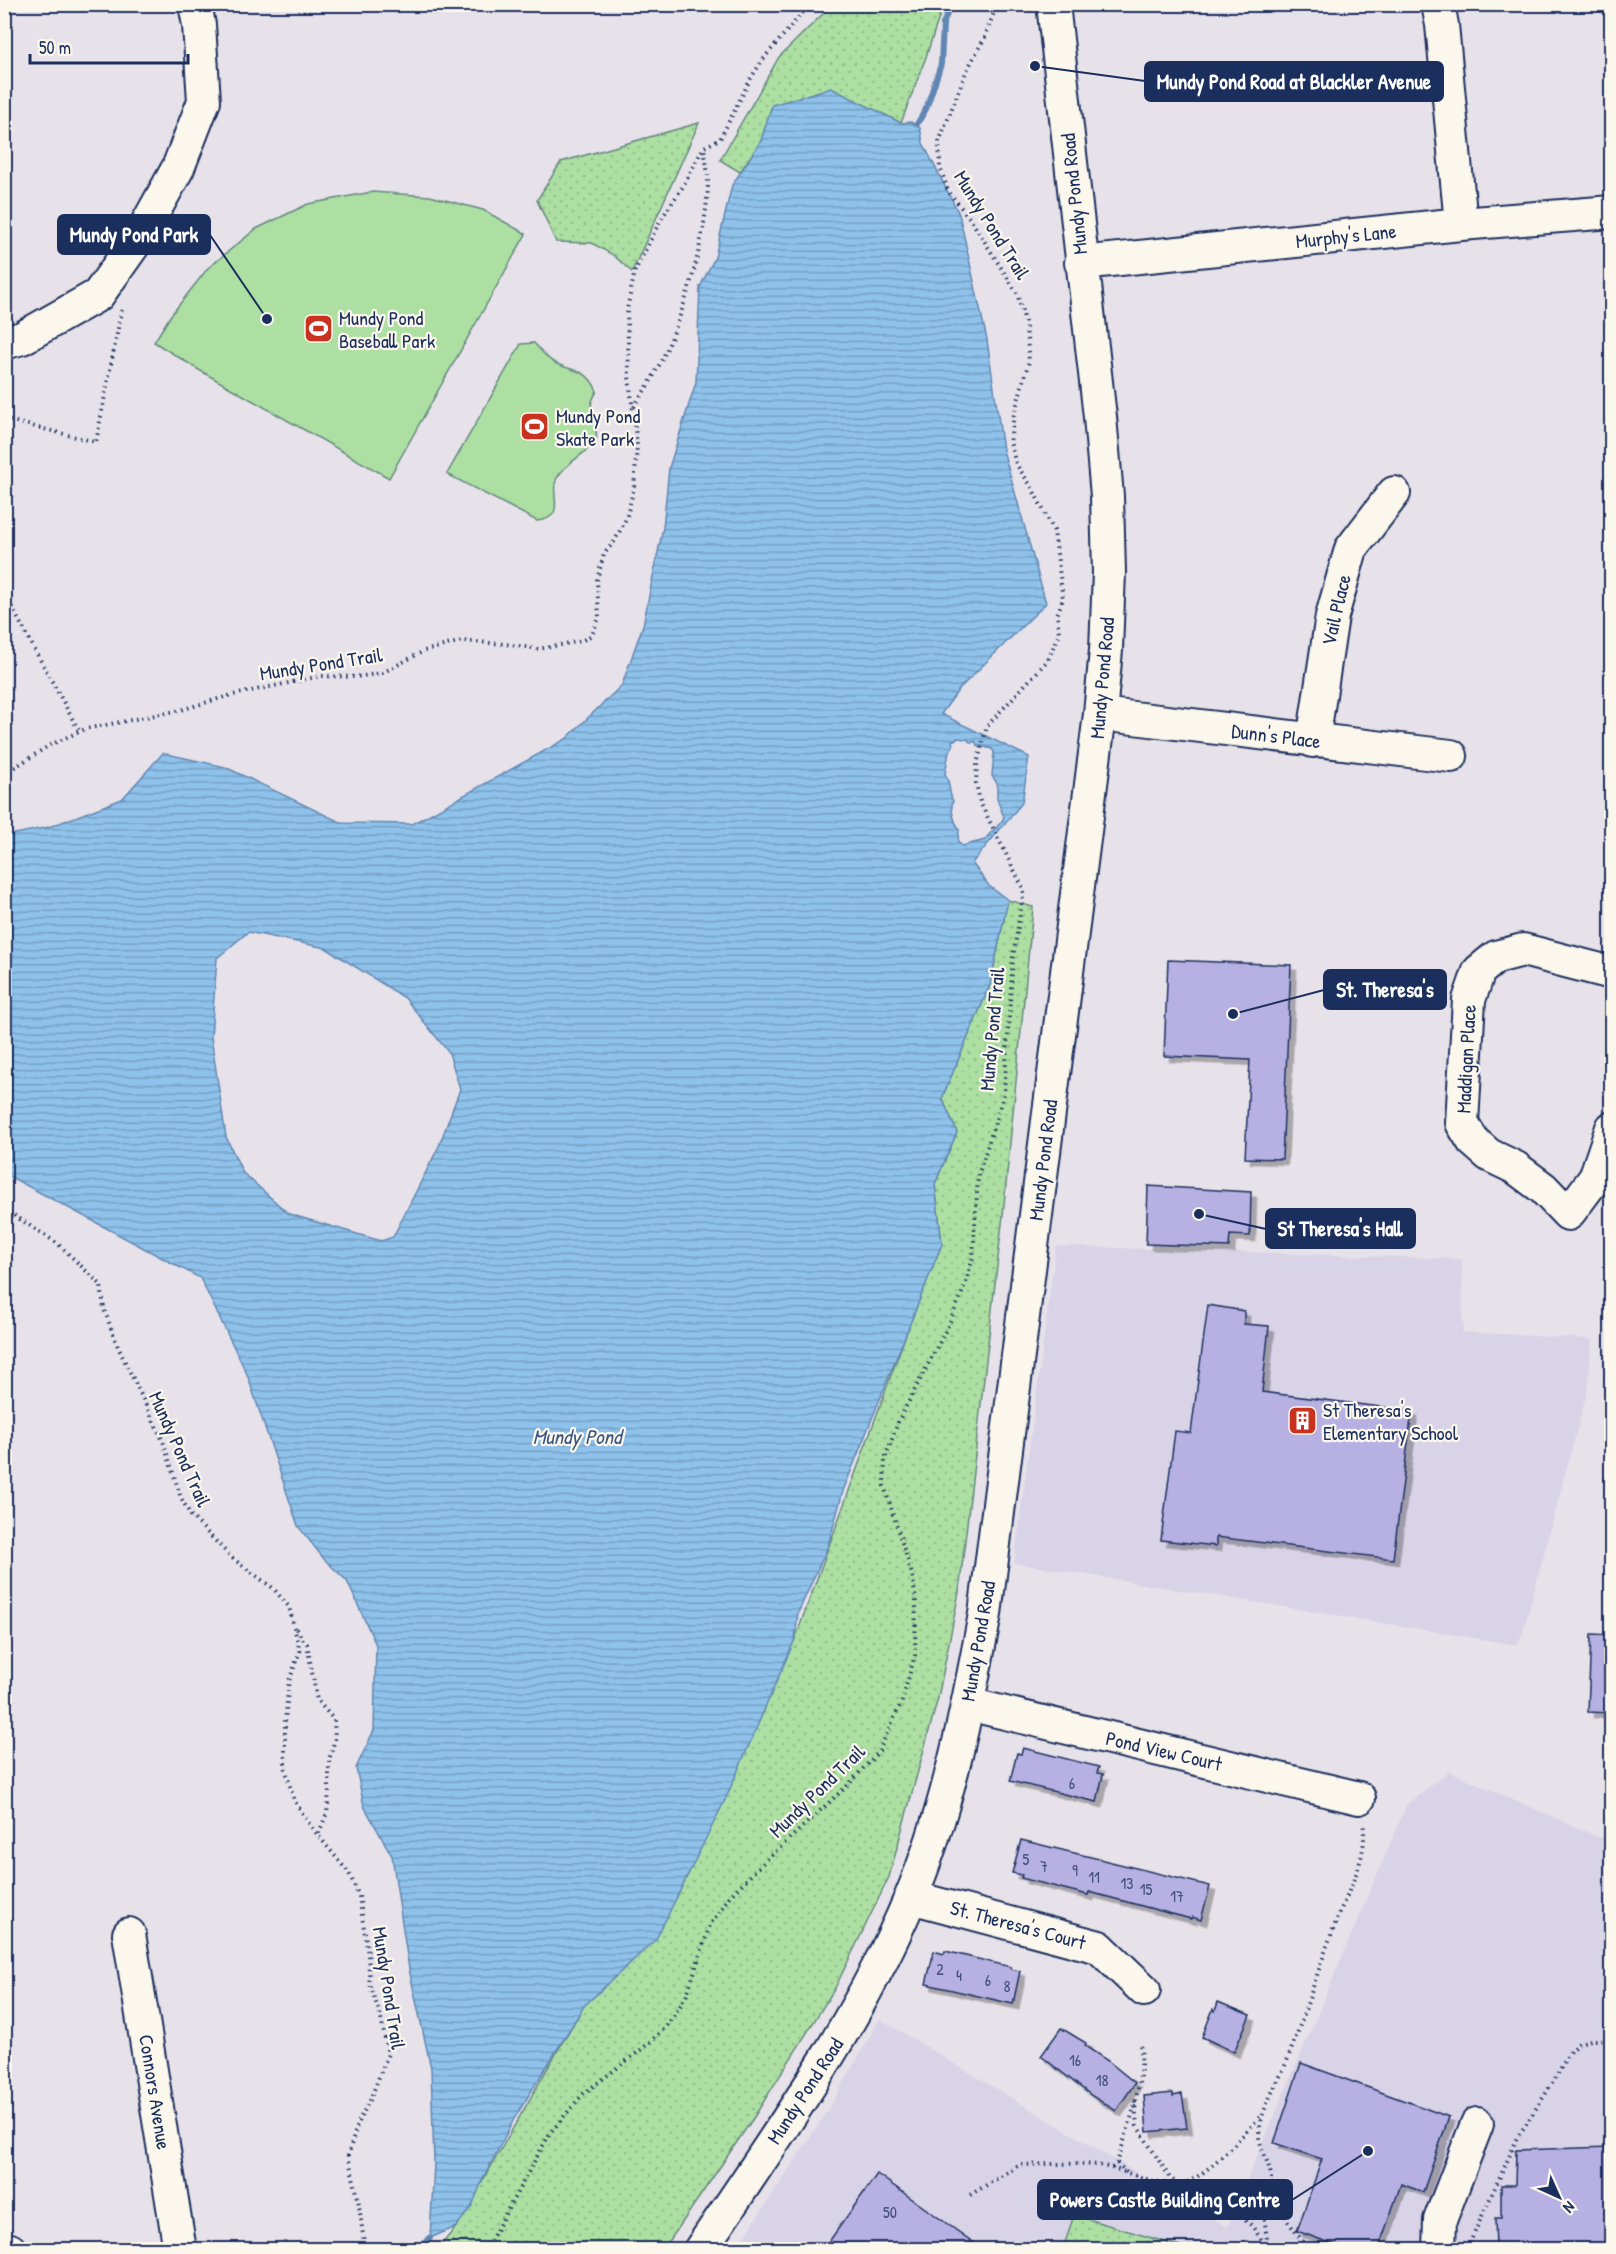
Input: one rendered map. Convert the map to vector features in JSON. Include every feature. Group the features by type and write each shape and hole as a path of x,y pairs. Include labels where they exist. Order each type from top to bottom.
{"street":[{"path":"4,343 22,338 98,295 147,224 178,168 204,101 199,25 195,4"},
{"name":"Mundy Pond Road","path":"700,2250 842,2034 871,1981 911,1897 939,1816 968,1704 985,1614 1101,714 1109,572 1107,496 1100,417 1053,4"},
{"path":"1438,4 1461,224"},
{"name":"Murphy's Lane","path":"1081,263 1461,224 1611,212"},
{"name":"Vail Place","path":"1313,741 1332,616 1351,549 1394,493"},
{"name":"Dunn's Place","path":"1101,714 1451,756"},
{"name":"Maddigan Place","path":"1611,973 1523,951 1496,957 1479,971 1468,1000 1462,1123 1473,1141 1489,1155 1516,1168 1543,1188 1568,1214 1595,1178 1611,1129"},
{"name":"Pond View Court","path":"968,1704 1359,1798"},
{"name":"St. Theresa's Court","path":"911,1897 1099,1947 1144,1990"},
{"name":"Connors Avenue","path":"129,1935 180,2250"},
{"path":"1453,2248 1440,2220 1477,2124"},
{"path":"4,2248 10,2250"}],"path":[{"name":"Mundy Pond Trail","path":"4,774 50,745 79,731 181,710 228,696 321,676 357,677 382,674 424,651 462,641 539,649 581,641 592,635 599,618 597,580 604,554 614,542 626,519 634,488 638,445 629,377 627,309 635,271 660,221 682,188 704,147 720,139 751,78 764,58 810,4"},
{"name":"Mundy Pond Trail","path":"483,2250 488,2245 550,2133 583,2094 642,2049 666,2027 686,1997 710,1924 729,1897 848,1785 879,1751 902,1701 915,1655 916,1600 912,1574 884,1486 885,1458 898,1422 949,1324 965,1286 973,1257 978,1176 1004,1094 1013,957 1024,890 977,793 976,774 987,726 1048,660 1059,633 1057,615 1062,599 1054,531 1031,486 1016,465 1010,442 1014,415 1029,361 1026,326 1017,293 971,220 948,191 940,167 939,142 966,72 985,37 997,4"},
{"path":"634,406 656,371 674,332 693,274 702,231 708,180 704,147"},
{"path":"4,419 96,442 123,302"},
{"path":"4,598 11,606 79,731"},
{"name":"Mundy Pond Trail","path":"4,1209 57,1243 101,1285 104,1309 118,1347 163,1441 182,1498 191,1516 232,1558 273,1588 289,1607 300,1651 289,1682 285,1722 285,1768 294,1800 318,1835 349,1873 359,1896 368,1954 370,1988 380,2013 388,2054 374,2091 358,2122 348,2156 358,2198 365,2250"},
{"path":"295,1629 307,1644 317,1700 334,1720 334,1739 329,1760 327,1813 318,1835"},
{"path":"1269,2250 1265,2211 1270,2183 1266,2155 1258,2137 1264,2112 1287,2061 1362,1852 1365,1833 1359,1798"},
{"path":"1453,2248 1519,2135 1555,2079 1570,2050 1585,2041 1611,2040"},
{"path":"1112,2168 1117,2163 1136,2101 1143,2065 1142,2044"},
{"path":"1136,2101 1137,2126 1170,2178 1198,2199 1241,2215 1269,2250"},
{"path":"970,2195 1018,2166 1097,2165 1146,2179 1177,2184 1189,2181 1205,2170 1264,2112"},
{"path":"1117,2163 1128,2173"},
{"path":"1270,2183 1276,2190 1287,2220 1309,2250"}],"shaded area":[{"path":"1056,1246 1462,1259 1463,1332 1592,1339 1588,1389 1523,1632 1517,1645 1014,1563"},
{"path":"1449,1771 1598,1837 1611,1837 1611,2249 736,2250 829,2108 880,2019 1227,2227 1407,1804"}],"green space":[{"path":"832,5 943,5 901,123 830,88 772,105 761,141 740,172 720,160 779,57"},
{"path":"699,123 632,272 613,255 592,243 556,242 537,200 561,162"},
{"name":"Mundy Pond Baseball Park","path":"372,192 430,196 483,210 526,234 389,478 154,342 171,315 208,268 256,229 308,204"},
{"name":"Mundy Pond Skate Park","path":"534,343 552,361 584,374 597,391 591,408 596,439 561,472 555,485 555,510 547,519 537,521 447,474 521,344"},
{"path":"1008,900 1033,907 1003,1215 959,1592 938,1698 889,1877 835,1988 754,2117 664,2249 437,2250 456,2227 795,1639 913,1315 942,1244 935,1184 957,1132 942,1098 990,985"},
{"path":"1074,2215 1189,2249 1063,2249"}],"water":[{"name":"Mundy Pond","path":"831,88 901,123 911,122 920,128 923,143 959,214 987,340 1003,450 1046,603 960,688 941,714 1029,757 1022,803 972,863 989,886 1008,900 990,985 942,1098 957,1132 935,1184 942,1244 843,1491 828,1546 798,1613 795,1639 726,1798 656,1939 584,2006 514,2119 482,2181 472,2206 456,2227 430,2238 434,2163 431,2068 409,1969 392,1856 364,1806 356,1768 374,1730 376,1645 347,1581 324,1559 298,1526 247,1374 200,1278 5,1174 5,836 49,827 122,799 163,753 225,767 342,823 412,824 566,739 622,685 643,625 663,528 669,468 696,382 700,287 715,257 732,185 761,141 772,105","holes":["958,738 967,739 971,743 975,741 977,745 992,749 994,752 992,776 997,783 997,799 1004,817 985,840 962,846 958,842 959,829 953,815 953,801 945,774 949,751 953,746 952,741","248,932 326,948 405,998 449,1053 460,1089 439,1146 393,1237 381,1241 289,1214 243,1173 226,1137 211,1037 217,958"]}],"building":[{"path":"1168,960 1291,965 1282,1159 1245,1158 1250,1060 1164,1056"},
{"path":"1148,1186 1251,1192 1250,1236 1230,1235 1229,1247 1146,1244"},
{"name":"St Theresa's Elementary School","path":"1208,1305 1244,1311 1244,1324 1269,1326 1262,1392 1412,1411 1393,1559 1216,1537 1216,1546 1161,1540 1175,1431 1191,1433"},
{"path":"1591,1634 1611,1635 1611,1713 1588,1712"},
{"path":"1023,1748 1099,1767 1097,1773 1103,1774 1097,1802 1010,1781 1017,1753 1021,1754"},
{"path":"1021,1840 1210,1886 1201,1920 1089,1892 1088,1895 1021,1878 1022,1875 1012,1873"},
{"path":"934,1951 944,1954 945,1951 1020,1971 1013,2004 926,1984"},
{"path":"1218,2002 1250,2015 1234,2052 1202,2037"},
{"path":"1061,2028 1086,2043 1085,2046 1135,2083 1116,2111 1092,2096 1041,2056"},
{"path":"1301,2063 1449,2117 1423,2192 1401,2184 1378,2250 1349,2250 1297,2231 1322,2159 1274,2143"},
{"path":"1173,2093 1173,2096 1182,2094 1187,2128 1147,2132 1144,2096"},
{"path":"1611,2147 1611,2250 1496,2250 1495,2218 1501,2218 1501,2185 1515,2185 1516,2150"},
{"path":"877,2174 984,2250 823,2250"}],"waterway":[{"path":"917,124 926,109 941,64 943,24 951,4"},
{"path":"420,2250 430,2238"}],"place":[{"name":"Mundy Pond Road at Blackler Avenue","path":"1035,66"},
{"name":"Mundy Pond Park","path":"267,319"},
{"name":"Mundy Pond Baseball Park","path":"318,329"},
{"name":"Mundy Pond Skate Park","path":"535,427"},
{"name":"St. Theresa's","path":"1233,1014"},
{"name":"St Theresa's Hall","path":"1199,1214"},
{"name":"St Theresa's Elementary School","path":"1302,1421"},
{"name":"Powers Castle Building Centre","path":"1368,2151"}]}
